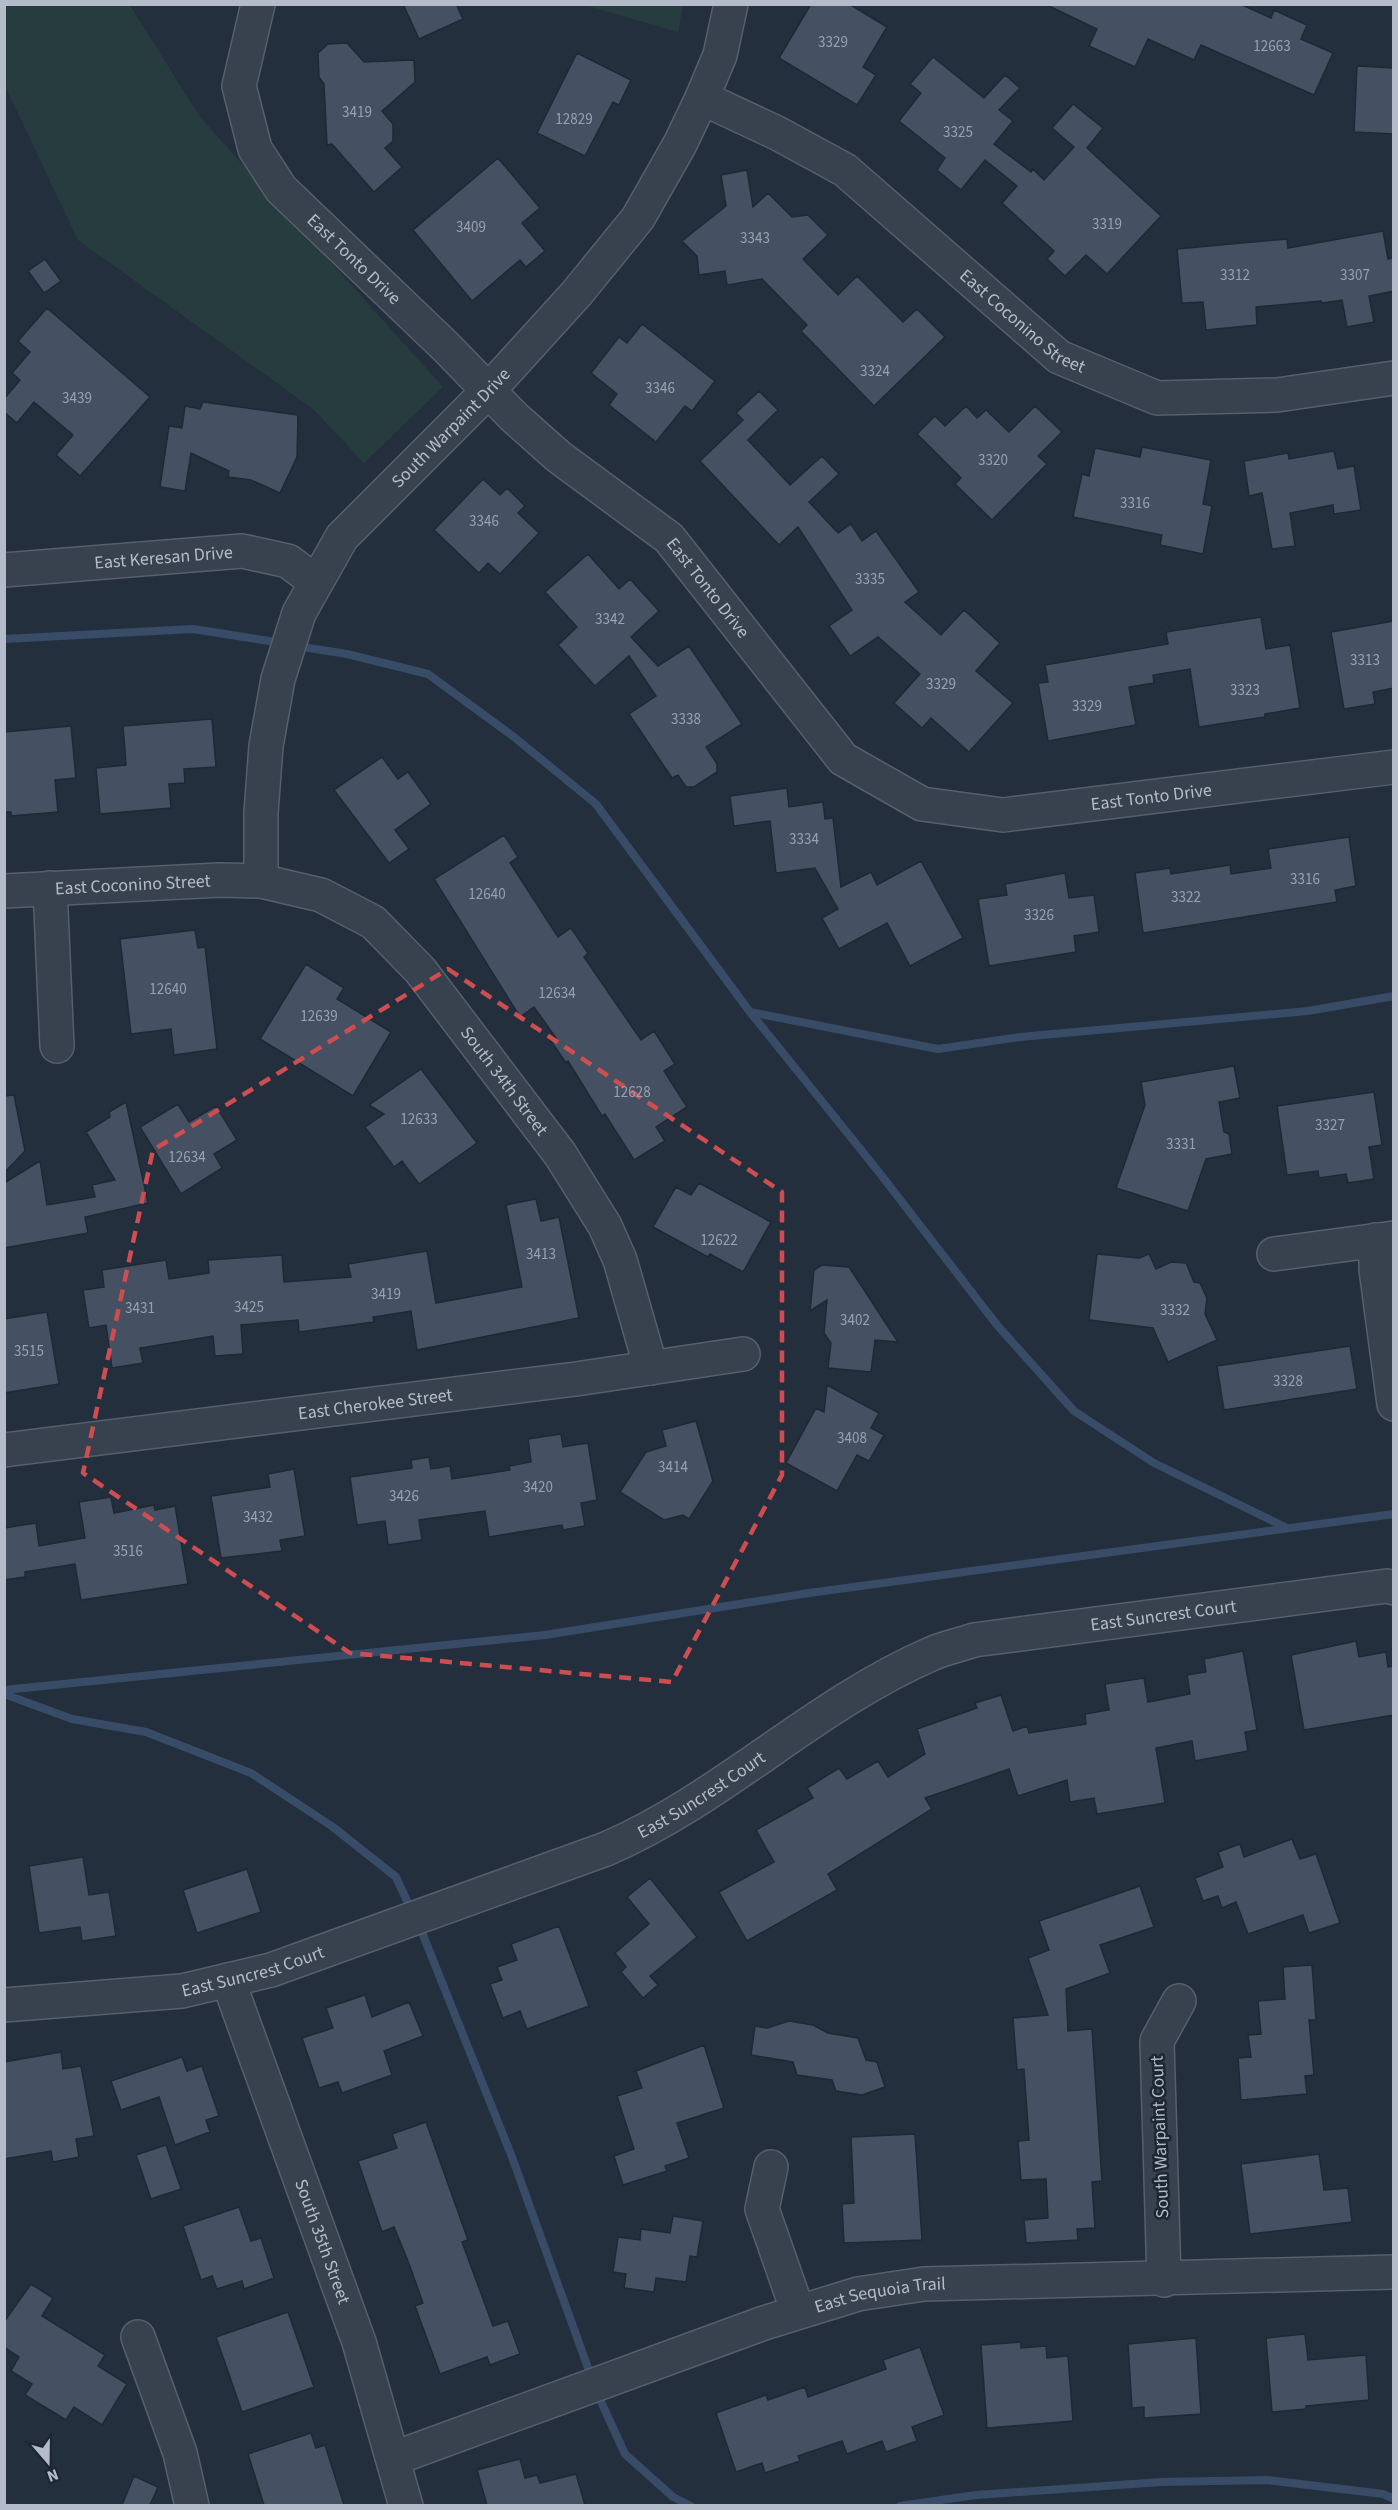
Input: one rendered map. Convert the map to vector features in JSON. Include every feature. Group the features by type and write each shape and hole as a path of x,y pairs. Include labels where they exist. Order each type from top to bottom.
{"street":[{"name":"East Tonto Drive","path":"258,4 239,86 255,149 281,189 559,457 669,538 843,759 922,804 1003,815 1394,767"},
{"name":"South Warpaint Drive","path":"261,881 265,757 278,679 299,613 342,537 488,391 577,293 638,218 680,144 702,98 720,56 731,4"},
{"name":"East Coconino Street","path":"702,98 777,133 845,170 1059,357 1157,398 1277,395 1394,378"},
{"name":"East Keresan Drive","path":"4,570 242,551 288,561 316,582"},
{"name":"East Coconino Street","path":"4,891 220,880 261,881"},
{"name":"South 34th Street","path":"261,881 321,894 373,922 420,970 560,1154 605,1226 620,1260 651,1368"},
{"path":"50,888 57,1046"},
{"path":"1274,1254 1385,1239 1377,1269 1394,1404"},
{"name":"East Cherokee Street","path":"4,1450 651,1368 743,1354"},
{"name":"East Suncrest Court","path":"4,2005 182,1991 271,1970 606,1849 650,1830 853,1696 931,1654 974,1640 1386,1586 1394,1588"},
{"name":"South 35th Street","path":"228,1980 359,2342 395,2458 406,2505"},
{"name":"South Warpaint Court","path":"1164,2280 1157,2041 1179,2001"},
{"path":"771,2167 762,2209 798,2312"},
{"name":"East Sequoia Trail","path":"395,2458 798,2312 858,2294 924,2284 1164,2280 1394,2272"},
{"path":"138,2337 180,2453 192,2505"}],"highlighted area":[{"path":"448,969 782,1192 782,1475 672,1682 350,1653 83,1473 153,1150"}],"green space":[{"path":"5,5 130,5 200,117 443,387 364,463 313,409 78,240 5,86"},
{"path":"585,5 683,5 678,32"}],"building":[{"path":"403,4 456,4 463,19 419,39"},
{"path":"811,4 849,4 887,27 863,67 876,75 857,105 779,58"},
{"path":"1045,4 1240,4 1271,18 1274,10 1307,25 1301,39 1333,53 1314,95 1201,45 1194,60 1148,39 1135,67 1089,46 1097,29"},
{"path":"347,43 364,62 414,60 415,82 382,111 393,124 393,141 385,148 402,167 374,192 332,144 327,145 324,84 319,77 318,53 328,44"},
{"path":"577,53 631,80 619,105 613,102 585,156 537,133"},
{"path":"933,57 984,98 1005,75 1020,88 999,110 1013,121 994,144 1031,172 1033,169 1044,180 1074,147 1052,128 1073,104 1103,128 1087,148 1161,216 1107,274 1086,255 1065,276 1047,259 1054,251 1002,203 1017,186 985,160 961,190 937,170 945,158 899,121 921,93 910,84"},
{"path":"1357,66 1394,68 1394,134 1354,132"},
{"path":"498,158 540,208 522,223 545,251 526,267 520,260 472,301 413,230"},
{"path":"747,170 753,207 768,193 792,217 808,215 828,235 803,259 838,295 857,276 903,322 917,309 945,337 874,406 801,331 807,325 762,279 727,285 725,271 699,275 697,256 682,241 726,206 721,175"},
{"path":"1383,231 1388,259 1394,258 1394,291 1369,296 1374,322 1347,327 1342,300 1322,303 1321,301 1256,307 1257,325 1206,330 1203,302 1182,303 1177,249 1287,239 1288,248"},
{"path":"45,259 61,281 44,293 28,271"},
{"path":"47,308 150,397 80,476 56,455 73,435 34,402 17,423 4,412 4,399 20,380 12,373 30,352 18,341"},
{"path":"642,324 715,381 692,411 685,406 656,442 609,405 617,394 591,373 619,337 627,343"},
{"path":"759,391 778,410 748,440 790,485 822,456 839,474 809,502 838,533 851,524 862,541 876,531 919,592 905,602 941,635 964,610 1000,643 976,671 1013,703 969,752 931,718 922,728 894,703 920,674 878,637 850,656 829,626 852,610 798,527 779,545 700,461 743,420 736,413"},
{"path":"203,402 298,415 297,457 280,493 251,480 228,477 229,471 191,453 185,491 160,487 169,426 182,428 185,406 200,409"},
{"path":"966,406 977,418 986,410 1009,432 1035,406 1062,432 1038,456 1047,464 992,520 955,484 961,478 917,434 935,416 945,426"},
{"path":"1142,447 1211,460 1203,504 1212,506 1203,554 1160,545 1162,535 1073,517 1082,474 1089,476 1095,448 1140,457"},
{"path":"1334,451 1338,469 1354,466 1361,510 1334,514 1333,505 1290,513 1295,546 1272,549 1262,493 1249,496 1244,461 1288,453 1289,459"},
{"path":"483,479 500,495 507,488 525,506 518,513 539,533 500,574 488,563 479,573 434,530"},
{"path":"588,554 619,589 630,579 659,611 631,637 658,666 689,646 742,724 706,747 717,764 717,772 694,787 686,787 678,775 672,778 629,714 656,696 629,656 595,686 558,645 577,627 545,592"},
{"path":"1261,617 1266,649 1290,645 1300,708 1265,714 1265,717 1199,727 1190,669 1153,675 1154,683 1129,687 1136,725 1048,741 1038,683 1048,682 1045,665 1168,644 1166,632"},
{"path":"1394,621 1394,688 1373,692 1375,704 1344,709 1331,632"},
{"path":"212,719 216,767 184,769 185,783 169,784 171,808 100,814 96,768 126,765 123,726"},
{"path":"71,726 76,778 55,780 58,812 11,816 11,812 4,812 4,732"},
{"path":"382,757 398,779 408,772 431,804 395,830 409,849 389,863 334,790"},
{"path":"787,788 789,807 823,802 825,819 833,818 841,887 871,872 877,885 921,861 963,938 910,966 887,923 839,949 822,918 838,909 815,868 776,873 770,821 734,826 730,796"},
{"path":"504,835 518,857 510,863 558,937 571,928 588,953 584,957 641,1040 654,1031 675,1064 664,1071 687,1107 656,1127 665,1141 634,1160 605,1114 602,1116 568,1061 566,1063 551,1041 556,1038 534,1007 520,1017 434,879"},
{"path":"1349,837 1356,886 1335,890 1337,902 1143,933 1135,873 1170,868 1171,874 1230,865 1231,874 1271,868 1268,849"},
{"path":"1065,873 1069,898 1094,895 1099,932 1074,936 1076,952 989,966 978,899 1007,895 1005,884"},
{"path":"195,930 198,948 205,947 217,1049 174,1055 171,1029 131,1034 120,939"},
{"path":"306,964 344,988 337,999 391,1032 353,1096 260,1039"},
{"path":"1234,1066 1240,1098 1219,1102 1224,1132 1229,1134 1232,1154 1206,1159 1188,1211 1116,1188 1145,1105 1141,1082"},
{"path":"421,1069 477,1143 419,1184 402,1161 394,1167 365,1127 384,1114 369,1105"},
{"path":"1374,1092 1382,1145 1369,1147 1374,1179 1348,1183 1346,1174 1319,1178 1318,1171 1287,1175 1277,1106"},
{"path":"14,1095 25,1151 4,1173 4,1096"},
{"path":"126,1102 148,1203 85,1217 88,1233 4,1248 4,1183 40,1161 47,1205 95,1197 92,1185 115,1180 86,1132 110,1117 109,1112"},
{"path":"178,1104 189,1122 216,1106 237,1140 214,1154 222,1168 181,1194 140,1127"},
{"path":"699,1183 771,1222 743,1272 710,1254 708,1257 653,1227 676,1187 691,1195"},
{"path":"536,1199 541,1221 559,1217 579,1318 417,1350 411,1311 373,1317 374,1322 299,1332 298,1320 241,1325 243,1354 215,1356 213,1336 140,1348 143,1363 112,1368 106,1325 89,1328 83,1290 104,1287 102,1270 166,1260 169,1279 209,1273 208,1260 282,1255 284,1282 351,1277 348,1264 427,1251 436,1303 522,1287 506,1205"},
{"path":"1097,1254 1139,1258 1149,1254 1156,1269 1171,1262 1186,1263 1194,1282 1200,1283 1207,1298 1205,1314 1217,1340 1168,1362 1153,1328 1089,1320"},
{"path":"822,1265 849,1267 898,1342 875,1340 871,1372 828,1368 831,1343 824,1333 827,1300 810,1311 814,1270"},
{"path":"47,1312 59,1384 4,1393 4,1319"},
{"path":"1350,1346 1357,1389 1224,1410 1217,1366"},
{"path":"827,1385 879,1413 871,1428 884,1435 869,1461 857,1455 837,1491 786,1463 816,1408 824,1412"},
{"path":"696,1421 713,1481 689,1519 683,1515 664,1520 620,1492 646,1452 666,1446 662,1430"},
{"path":"561,1434 563,1447 588,1443 597,1500 581,1503 585,1526 563,1530 562,1525 489,1537 485,1511 419,1520 422,1540 388,1545 385,1521 357,1525 350,1477 412,1468 411,1460 429,1457 431,1469 450,1466 452,1479 510,1470 509,1466 531,1462 528,1439"},
{"path":"294,1469 305,1536 280,1540 282,1551 221,1558 211,1496 270,1487 268,1474"},
{"path":"111,1497 114,1513 154,1505 155,1510 175,1506 188,1584 81,1600 75,1564 25,1572 25,1577 4,1580 4,1528 36,1523 39,1546 85,1538 79,1502"},
{"path":"1356,1641 1359,1657 1386,1652 1388,1667 1394,1666 1394,1715 1304,1730 1291,1655"},
{"path":"1243,1651 1257,1730 1245,1732 1248,1751 1195,1761 1192,1741 1156,1748 1165,1803 1097,1814 1094,1798 1070,1802 1067,1780 1018,1796 1009,1769 925,1798 932,1809 828,1874 837,1890 747,1941 719,1892 774,1862 756,1830 813,1798 807,1788 839,1768 847,1779 878,1761 888,1777 925,1754 917,1729 977,1708 975,1703 1001,1695 1013,1731 1027,1726 1029,1733 1086,1724 1085,1714 1109,1710 1105,1684 1144,1678 1148,1702 1190,1694 1187,1675 1206,1672 1204,1659"},
{"path":"1292,1839 1300,1859 1316,1854 1340,1923 1309,1933 1303,1915 1248,1934 1236,1902 1222,1908 1218,1896 1203,1901 1195,1878 1223,1867 1218,1852 1240,1844 1244,1857"},
{"path":"83,1857 89,1895 109,1892 116,1936 82,1941 80,1927 39,1933 29,1866"},
{"path":"247,1869 261,1912 197,1933 183,1890"},
{"path":"650,1878 697,1937 650,1976 658,1985 643,1998 621,1972 626,1967 615,1953 649,1924 627,1897"},
{"path":"1140,1886 1154,1927 1100,1945 1110,1973 1066,1989 1068,2031 1092,2029 1102,2181 1092,2182 1095,2228 1077,2229 1078,2240 1026,2243 1024,2220 1048,2218 1046,2179 1021,2180 1018,2141 1029,2140 1024,2069 1017,2070 1013,2018 1048,2015 1028,1958 1049,1950 1039,1921"},
{"path":"559,1926 589,2006 527,2029 520,2011 503,2018 490,1984 502,1980 497,1967 517,1960 511,1944"},
{"path":"1312,1965 1316,2020 1309,2020 1314,2075 1305,2076 1307,2094 1241,2100 1238,2058 1251,2057 1248,2035 1261,2034 1258,2001 1285,1999 1283,1967"},
{"path":"365,1995 372,2017 409,2002 423,2036 384,2051 392,2075 342,2093 338,2082 319,2088 302,2038 333,2028 326,2008"},
{"path":"789,2021 813,2025 828,2033 858,2038 866,2060 877,2062 885,2087 862,2095 836,2091 832,2080 797,2075 793,2062 751,2055 755,2026 767,2028"},
{"path":"704,2045 724,2108 677,2123 689,2158 665,2166 667,2171 623,2185 614,2156 634,2149 617,2096 642,2088 636,2071"},
{"path":"61,2052 63,2069 81,2066 94,2136 76,2139 79,2157 53,2162 51,2151 4,2159 4,2062"},
{"path":"182,2057 187,2071 202,2066 219,2116 206,2120 210,2132 175,2145 159,2097 121,2110 111,2081"},
{"path":"426,2122 468,2240 462,2242 493,2326 508,2321 520,2354 490,2365 487,2357 440,2374 415,2306 423,2303 408,2261 394,2227 382,2232 358,2161 397,2148 392,2134"},
{"path":"915,2134 922,2240 844,2243 842,2204 854,2203 851,2137"},
{"path":"166,2145 181,2189 151,2199 136,2155"},
{"path":"1319,2154 1324,2190 1348,2188 1352,2222 1250,2234 1241,2164"},
{"path":"239,2207 251,2241 261,2238 274,2278 244,2289 242,2281 217,2289 212,2276 201,2280 183,2226"},
{"path":"673,2216 703,2221 697,2257 690,2256 686,2282 656,2278 654,2292 624,2288 626,2274 613,2272 618,2237 640,2240 641,2229 670,2233"},
{"path":"31,2284 53,2298 42,2316 105,2355 98,2366 127,2384 102,2425 74,2407 66,2420 25,2395 32,2384 11,2371 19,2357 4,2347 4,2322"},
{"path":"288,2312 314,2387 242,2412 216,2337"},
{"path":"1305,2334 1308,2360 1366,2355 1369,2400 1272,2412 1266,2338"},
{"path":"1196,2338 1201,2414 1144,2418 1144,2407 1132,2408 1128,2344"},
{"path":"1021,2342 1021,2348 1046,2346 1047,2358 1068,2356 1073,2421 987,2428 981,2345"},
{"path":"920,2347 944,2415 912,2427 917,2441 886,2452 882,2441 847,2454 842,2441 798,2456 800,2461 765,2473 762,2463 736,2472 716,2413 766,2395 768,2400 805,2387 808,2397 886,2369 883,2360"},
{"path":"311,2433 316,2448 325,2445 344,2505 264,2505 248,2454"},
{"path":"520,2459 525,2478 537,2475 540,2483 576,2474 585,2505 487,2505 477,2470"},
{"path":"134,2476 158,2487 150,2505 122,2505"}],"waterway":[{"path":"4,639 193,629 282,643"},
{"path":"296,646 347,654 428,674 514,737 596,804 750,1012 878,1171 997,1325 1074,1411 1154,1463 1287,1528"},
{"path":"750,1012 938,1049 1020,1037 1308,1011 1394,996"},
{"path":"4,1690 545,1635 809,1593 1394,1514"},
{"path":"4,1694 72,1719 146,1732 251,1773 333,1827 396,1877 412,1912"},
{"path":"419,1925 512,2157 592,2379"},
{"path":"597,2393 625,2454 673,2497 691,2506"},
{"path":"900,2506 976,2495 1161,2482 1267,2480 1383,2494 1394,2499"}]}
